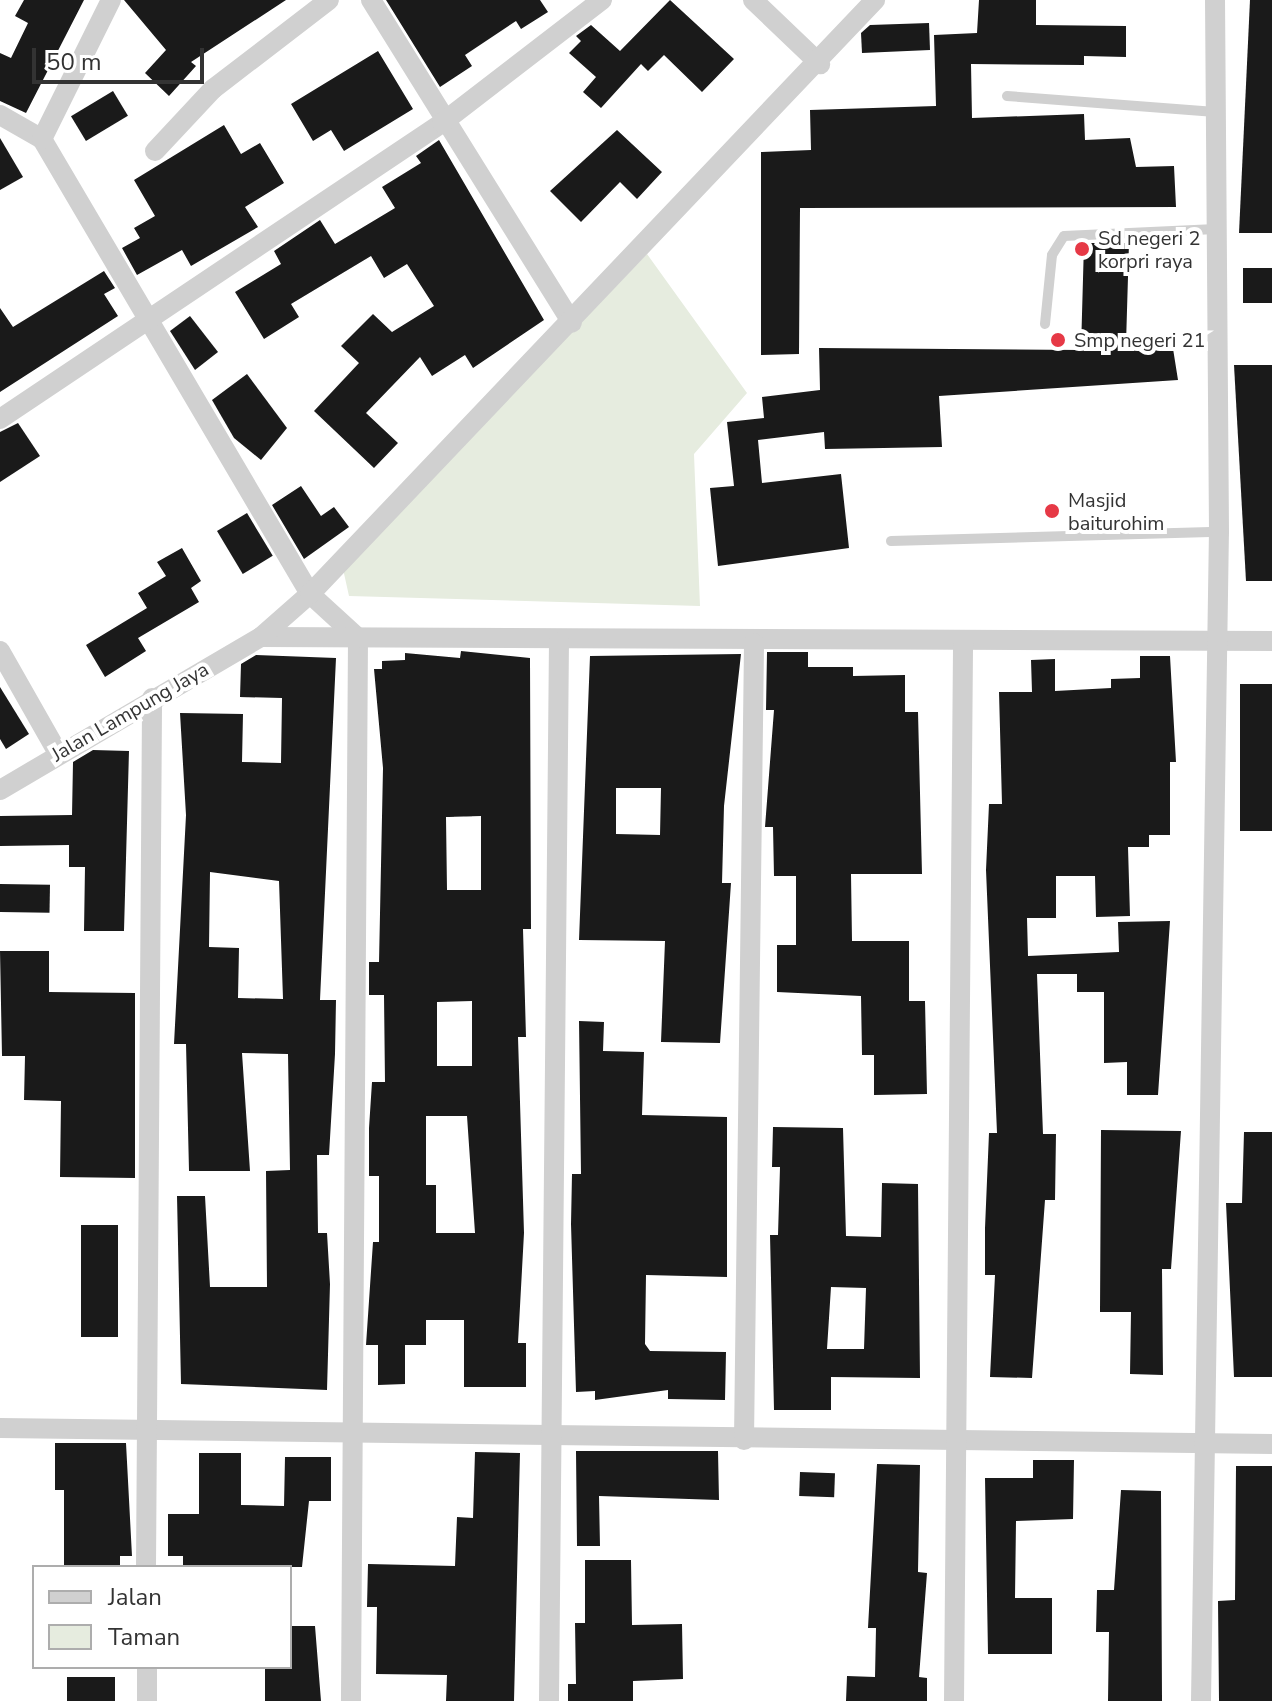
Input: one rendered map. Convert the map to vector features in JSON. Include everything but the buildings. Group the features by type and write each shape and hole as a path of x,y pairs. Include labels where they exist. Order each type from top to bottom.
{"street":[{"path":"42,139 111,0"},
{"path":"155,151 213,89 329,0"},
{"path":"371,0 442,123 572,323"},
{"path":"0,419 142,318 442,123 602,0"},
{"path":"753,0 820,64"},
{"name":"Jalan Lampung Jaya","path":"0,790 58,753 261,637 310,594 820,64 875,0"},
{"path":"1201,1701 1213,642 1219,532 1215,0"},
{"path":"0,115 42,139 142,318 310,594 358,638 351,1701"},
{"path":"261,637 754,643 1272,641"},
{"path":"954,1701 963,640"},
{"path":"549,1701 549,1433 559,642"},
{"path":"744,1440 754,643"},
{"path":"0,651 58,753"},
{"path":"146,1565 152,698"},
{"path":"0,1428 352,1436 549,1433 744,1440 1272,1444"},
{"path":"147,1669 147,1701"}],"lane":[{"path":"1007,96 1215,112"},
{"path":"1045,324 1052,255 1064,236 1216,229"},
{"path":"891,541 1219,532"}],"green space":[{"path":"647,254 747,393 694,454 700,606 349,596 343,569"}],"place":[{"name":"Sd negeri 2 korpri raya","path":"1082,249"},
{"name":"Smp negeri 21","path":"1058,340"},
{"name":"Masjid baiturohim","path":"1052,511"}]}
